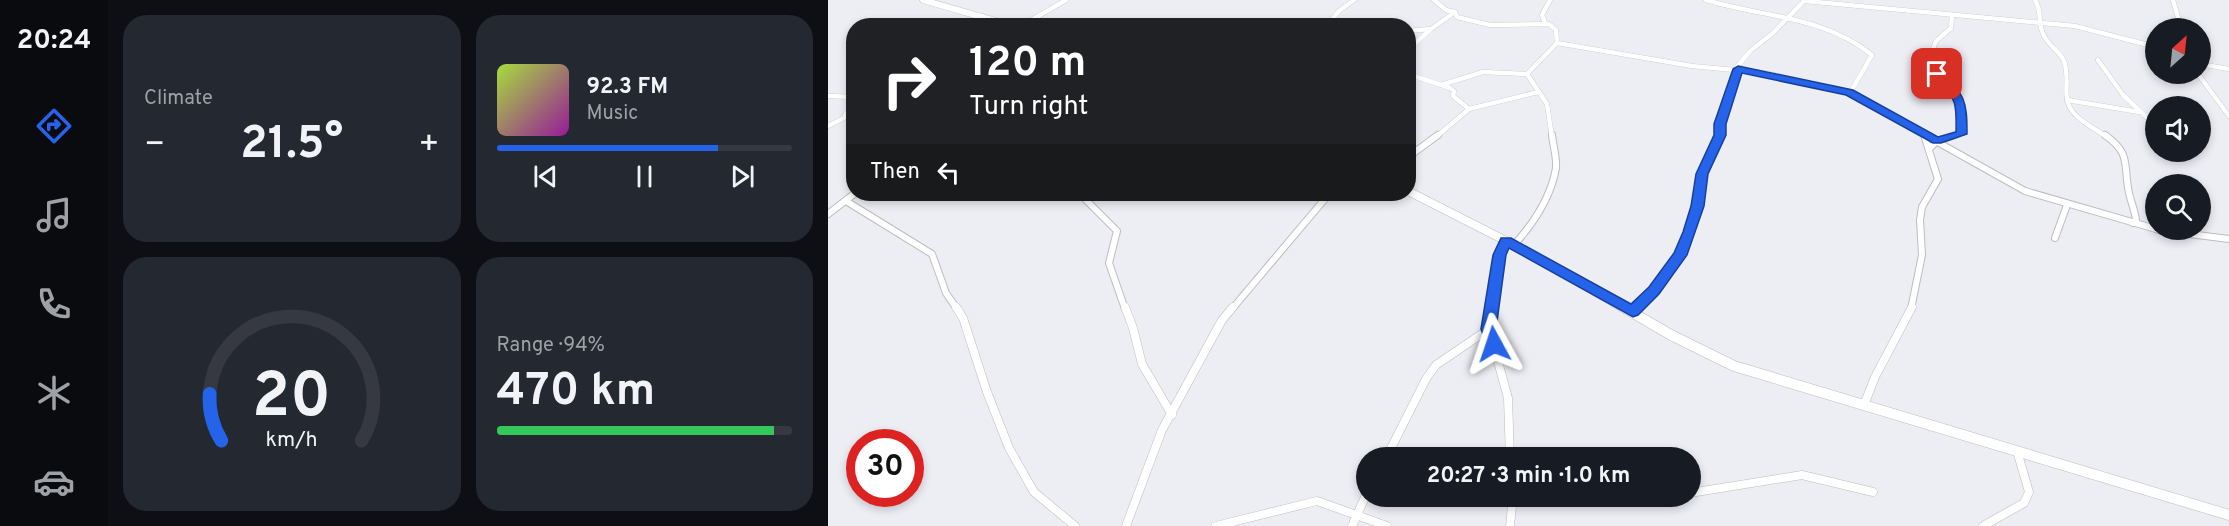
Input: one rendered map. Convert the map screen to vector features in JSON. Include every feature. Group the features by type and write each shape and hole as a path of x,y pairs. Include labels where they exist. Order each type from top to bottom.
{"street":[{"path":"923,0 988,18"},
{"path":"1035,18 1066,0"},
{"path":"1333,18 1354,0"},
{"path":"1434,0 1446,10 1455,12 1457,16 1467,21 1484,25 1545,23 1556,29 1557,42 1527,74"},
{"path":"1545,23 1542,15 1550,0"},
{"path":"1706,0 1748,12 1789,18 1848,36 1864,46 1872,55 1850,93"},
{"path":"2035,0 2041,9 2039,21 2044,41 2064,61 2063,69 2069,80 2067,100 2086,123 2112,142 2125,156 2128,189 2136,213 2136,220 2133,223"},
{"path":"2173,0 2178,18"},
{"path":"1633,312 1654,290 1680,255 1697,206 1702,174 1720,135 1720,124 1738,69 1750,51 1806,2 2039,21 2092,28 2145,44"},
{"path":"1416,43 1455,12"},
{"path":"1930,148 1937,141 1961,134 1962,105 1952,89 1937,74 1930,57 1936,41 1951,28 1952,15"},
{"path":"1416,30 1431,29"},
{"path":"1557,42 1692,66 1738,69 1850,93 2025,191 2145,226"},
{"path":"2098,60 2101,70 2145,117"},
{"path":"2211,66 2229,69"},
{"path":"1442,85 1472,72 1499,70 1527,74"},
{"path":"1510,447 1508,398 1489,329 1499,255 1510,243 1524,234 1547,198 1556,166 1547,104 1527,74"},
{"path":"1416,77 1454,91 1454,96 1469,109"},
{"path":"2205,84 2229,116"},
{"path":"1416,151 1447,129 1469,109 1538,92"},
{"path":"828,96 846,97"},
{"path":"2067,100 2139,112"},
{"path":"828,126 844,118 846,113"},
{"path":"1864,405 1875,376 1910,313 1916,294 1922,255 1920,220 1923,207 1938,179 1930,148 1923,132"},
{"path":"1416,195 1510,243 1671,335 1734,366 2229,515"},
{"path":"828,214 846,201 932,254 946,293 963,318 987,392 1009,448 1034,492 1075,526"},
{"path":"1086,201 1117,231 1109,263 1113,278 1133,328 1142,363 1172,415"},
{"path":"1126,526 1162,430 1222,320 1323,201"},
{"path":"2055,238 2067,205"},
{"path":"2211,236 2229,239"},
{"path":"1392,447 1426,379 1436,365 1489,329"},
{"path":"1983,526 2024,503 2029,492 2017,451"},
{"path":"1701,491 1802,475 1872,492"},
{"path":"1216,526 1317,501 1387,526"},
{"path":"1352,526 1360,507"},
{"path":"1510,526 1512,507"}],"route":[{"path":"1494,344 1489,329 1499,255 1506,241 1633,312 1654,290 1680,255 1690,232 1702,174 1720,135 1720,124 1738,69 1766,73 1850,93 1937,141 1961,134 1962,105 1952,89 1937,74"}]}
